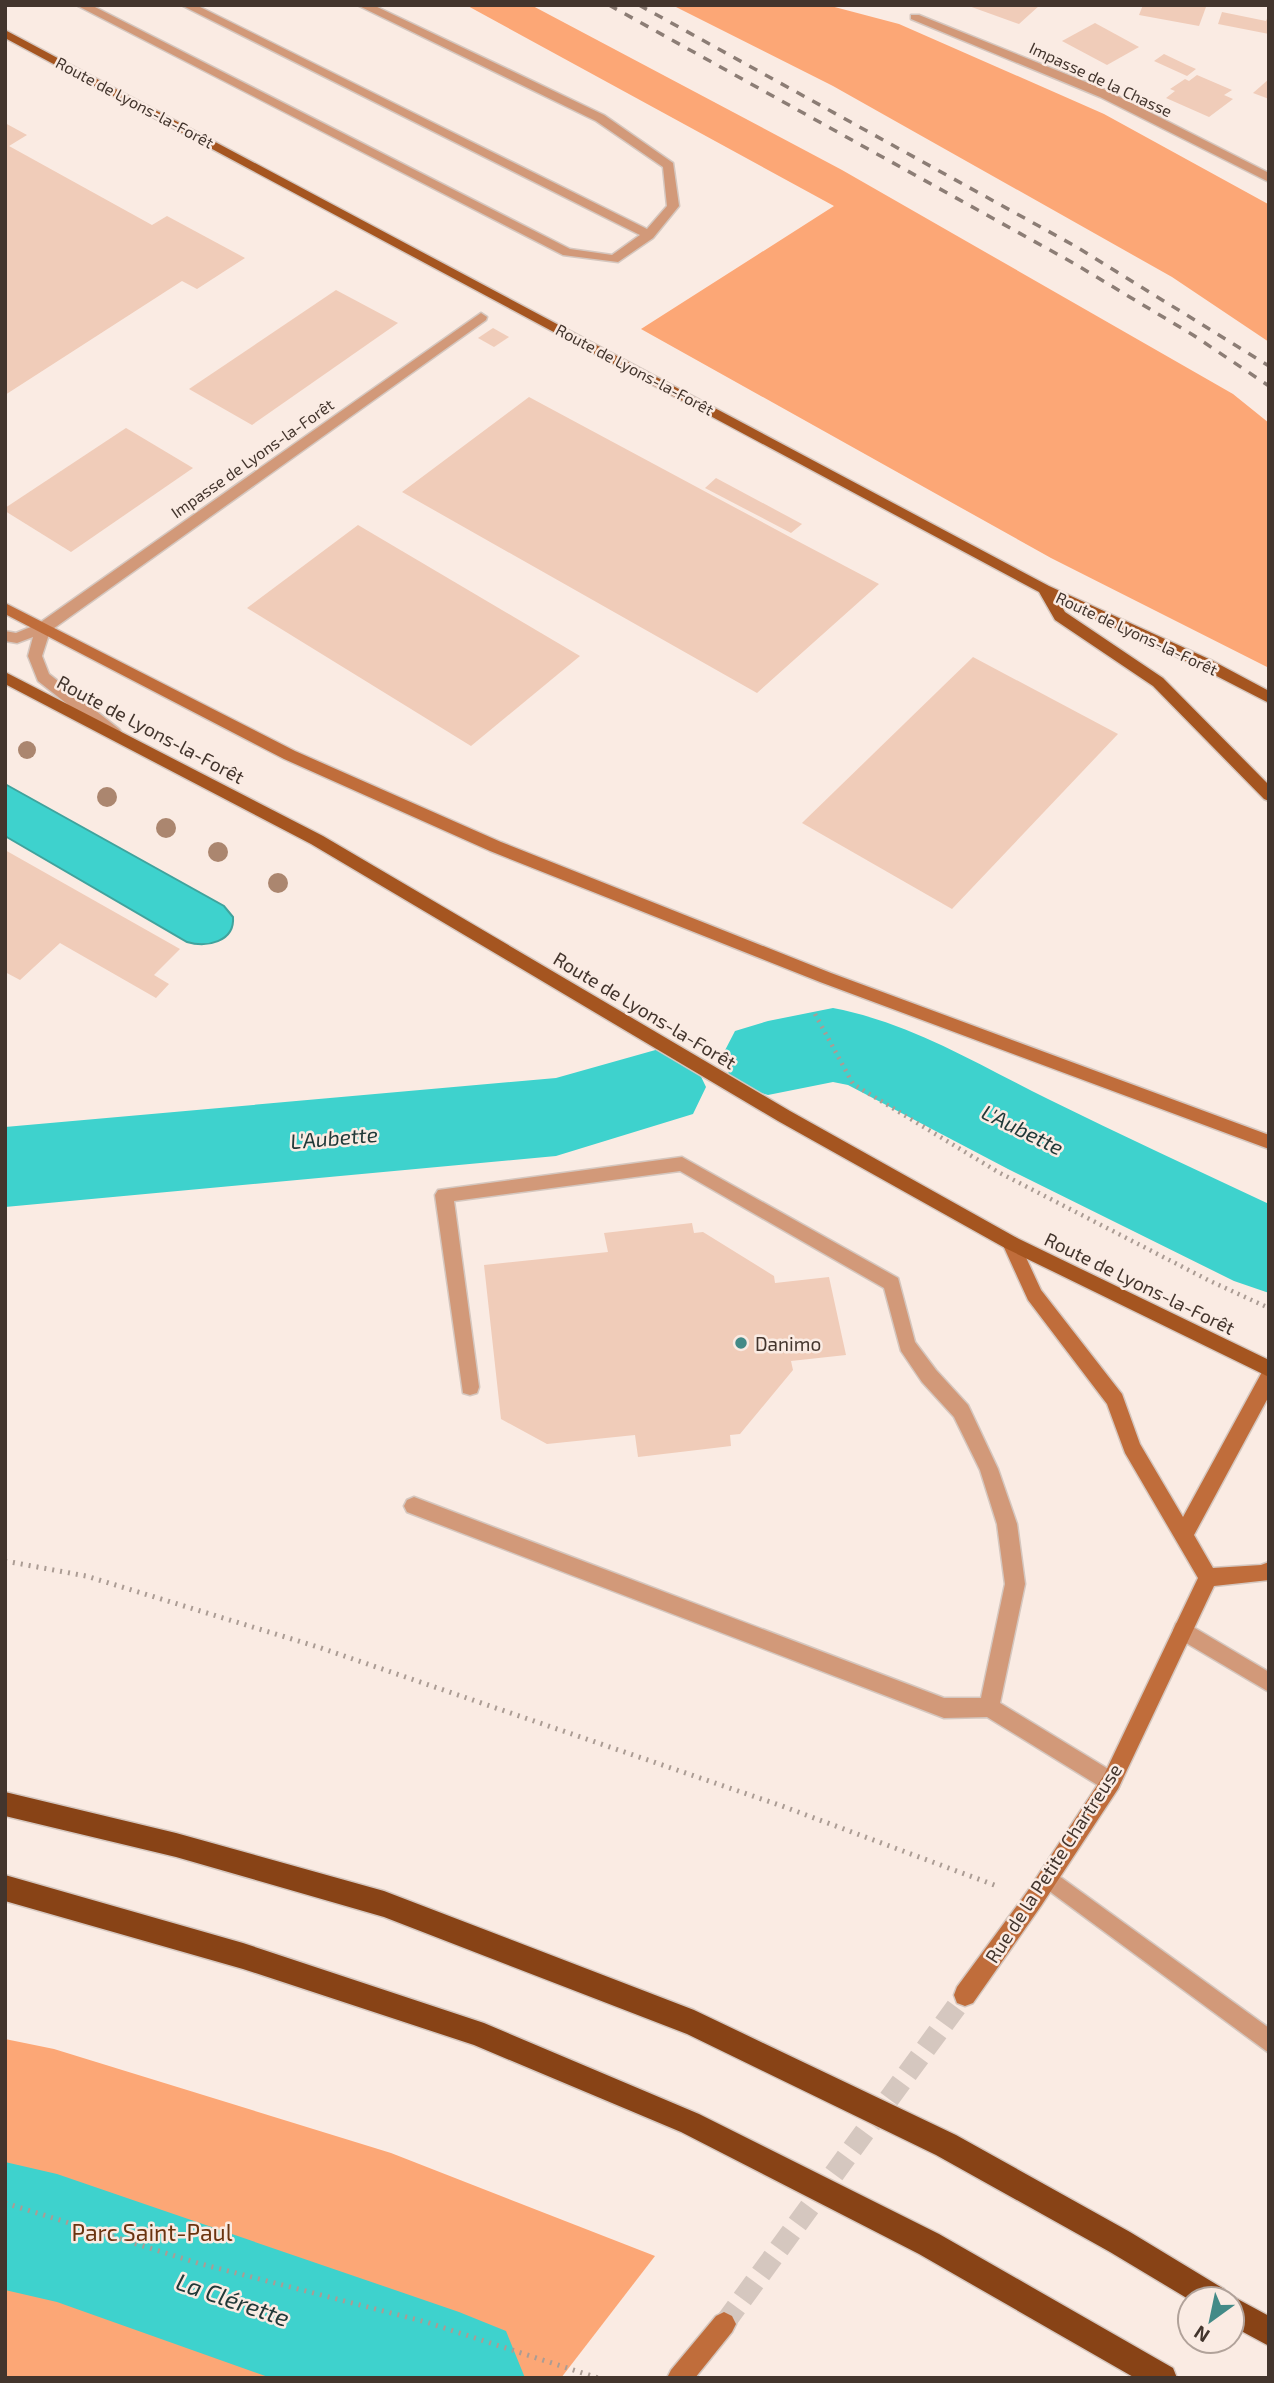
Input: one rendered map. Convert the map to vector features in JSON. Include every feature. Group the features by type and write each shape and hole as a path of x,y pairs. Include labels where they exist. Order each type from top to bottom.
{"highway":[{"path":"5,1804 176,1845 384,1904 694,2023 946,2145 1120,2242 1191,2285"},
{"path":"5,1888 243,1956 475,2032 690,2123 929,2244 1157,2375"},
{"path":"1246,2318 1269,2332"}],"main road":[{"name":"Route de Lyons-la-Forêt","path":"5,33 1044,589 1206,664 1269,698"},
{"path":"1044,589 1060,616 1158,682 1269,795"},
{"name":"Route de Lyons-la-Forêt","path":"5,677 317,840 784,1116 1011,1243 1269,1369"}],"street":[{"path":"82,5 567,252 614,259 649,234 673,206 669,166 600,118 363,5"},
{"path":"187,5 649,234"},
{"name":"Impasse de la Chasse","path":"915,17 1104,94 1269,178"},
{"name":"Impasse de Lyons-la-Forêt","path":"43,628 481,317"},
{"name":"Route de Lyons-la-Forêt","path":"5,608 209,717 372,794 647,910 830,981 1269,1142"},
{"path":"5,636 17,638 43,628"},
{"path":"43,628 35,656 43,677 119,736"},
{"path":"470,1387 444,1195 681,1164 892,1283 907,1345 929,1376 961,1411 989,1469 1007,1524 1015,1584 989,1707"},
{"path":"1011,1243 1034,1295 1115,1400 1132,1447 1185,1533 1208,1577 1262,1574 1269,1571"},
{"path":"1185,1533 1269,1378"},
{"path":"414,1506 944,1708 989,1707 1111,1782"},
{"name":"Rue de la Petite Chartreuse","path":"965,1995 1034,1899 1111,1782 1208,1577"},
{"path":"1184,1630 1269,1682"},
{"path":"1048,1878 1269,2042"},
{"path":"679,2378 724,2324"}],"path":[{"path":"817,1016 853,1084 998,1172 1269,1308"},
{"path":"5,1561 86,1576 318,1647 782,1806 1034,1899"},
{"path":"5,2203 201,2264 426,2322 598,2378"}],"green space":[{"path":"466,5 531,5 842,170 1233,394 1269,423 1269,668 1051,558 641,329 834,206"},
{"path":"672,5 827,5 899,24 1104,114 1268,204 1269,342 1172,277 833,86"},
{"name":"Parc Saint-Paul","path":"5,2039 54,2049 391,2153 655,2256 561,2378 5,2378"}],"water":[{"path":"5,784 224,906 233,917 229,932 218,941 210,943 187,942 5,836"}],"building":[{"path":"966,5 1040,5 1019,24"},
{"path":"1143,5 1206,7 1199,26 1139,15"},
{"path":"1222,12 1266,21 1269,14 1269,34 1218,24"},
{"path":"1095,23 1139,47 1107,65 1062,41"},
{"path":"1164,54 1196,69 1187,76 1154,61"},
{"path":"1197,75 1232,90 1224,95 1233,99 1209,117 1166,98 1175,91 1170,89"},
{"path":"1269,79 1269,99 1253,93"},
{"path":"5,123 27,135 9,146 152,225 167,216 245,258 197,289 182,281 5,395"},
{"path":"336,290 398,323 252,425 189,389"},
{"path":"493,328 509,337 494,347 478,338"},
{"path":"529,397 879,584 757,693 402,492"},
{"path":"126,428 193,468 71,552 5,511 5,508"},
{"path":"716,478 802,524 791,533 705,488"},
{"path":"358,525 580,656 471,746 247,608"},
{"path":"973,657 1118,734 952,909 802,823"},
{"path":"5,850 180,949 154,975 169,984 156,998 60,943 20,980 5,972"},
{"path":"692,1223 694,1233 703,1232 774,1276 775,1283 829,1277 846,1355 791,1361 793,1370 740,1434 730,1435 731,1446 638,1457 635,1435 547,1444 501,1419 484,1265 608,1252 604,1233"}],"waterway":[{"name":"L'Aubette","path":"768,1058 833,1045 868,1052 1042,1141 1269,1251"},
{"name":"L'Aubette","path":"5,1167 556,1117 659,1087"},
{"name":"La Clérette","path":"5,2226 57,2238 459,2378"}],"tunnel":[{"path":"724,2324 965,1995"}],"railway":[{"path":"609,5 1075,264 1193,335 1269,386"},
{"path":"639,5 1075,246 1269,366"}],"place":[{"name":"Danimo","path":"741,1343"}]}
